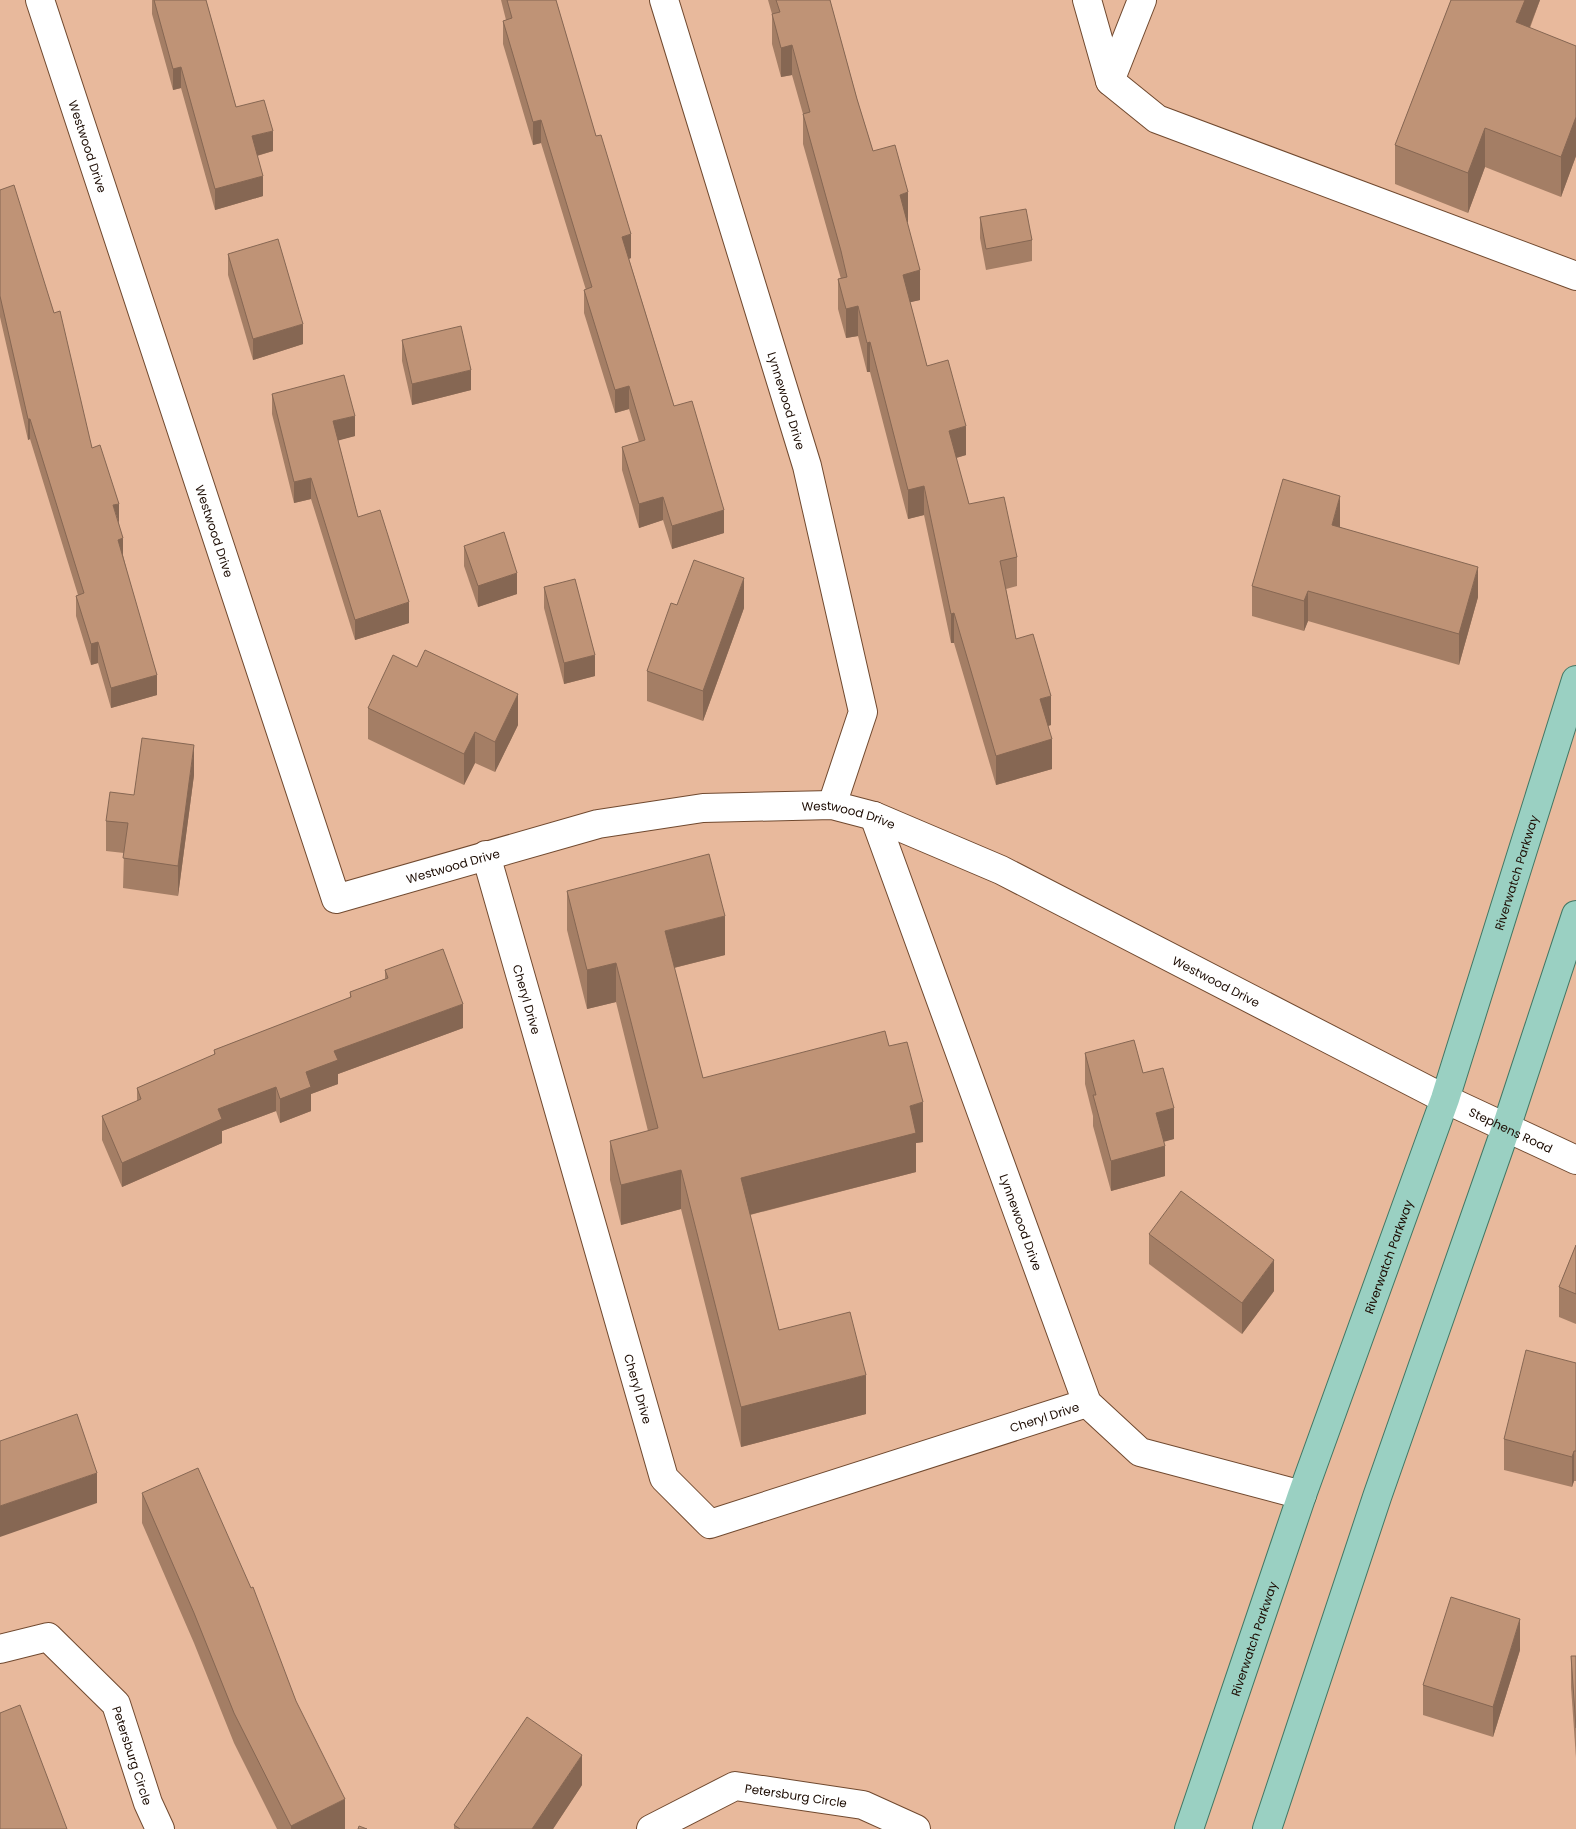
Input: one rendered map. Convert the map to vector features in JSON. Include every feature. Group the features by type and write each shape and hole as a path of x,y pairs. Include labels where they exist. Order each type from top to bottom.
{"main road":[{"name":"Riverwatch Parkway","path":"1189,1829 1302,1495 1445,1100 1576,680"},
{"path":"1267,1829 1380,1488 1506,1128 1576,915"}],"street":[{"name":"Westwood Drive","path":"40,0 336,900 598,824 694,809 832,805 874,816 1001,870 1445,1100"},
{"name":"Lynnewood Drive","path":"664,0 807,466 864,712 832,805"},
{"path":"1087,0 1110,81 1157,119 1576,276"},
{"path":"1110,81 1142,0"},
{"name":"Lynnewood Drive","path":"874,816 1087,1403 1140,1452 1302,1495"},
{"name":"Cheryl Drive","path":"486,855 664,1478 710,1524 1087,1403"},
{"name":"Stephens Road","path":"1445,1100 1576,1160"},
{"name":"Petersburg Circle","path":"0,1649 48,1637 116,1704 148,1803 160,1829"},
{"name":"Petersburg Circle","path":"651,1829 735,1786 863,1805 905,1827"}],"building":[{"path":"154,0 206,0 236,107 264,100 273,131 252,136 263,176 215,189 181,67 173,69"},
{"path":"507,0 556,0 596,136 601,135 631,234 622,237 674,406 692,401 724,510 672,526 663,497 639,504 622,447 645,440 629,386 615,390 584,290 592,287 541,120 533,122 503,21 512,18"},
{"path":"776,0 830,0 873,151 895,145 908,192 900,195 920,270 903,275 927,366 948,360 966,426 949,431 969,504 1004,497 1017,557 1000,561 1016,639 1033,634 1051,696 1040,699 1052,739 996,756 954,613 951,614 924,486 908,490 870,342 867,343 858,306 846,309 838,279 847,277 803,114 810,112 792,45 781,48 772,14 780,12"},
{"path":"1451,0 1525,0 1516,22 1576,46 1576,117 1561,157 1485,128 1468,173 1395,145"},
{"path":"14,185 54,313 60,311 92,448 100,445 119,504 113,505 123,538 118,540 157,675 111,688 98,642 91,644 76,596 84,593 30,419 28,419 0,296 0,190"},
{"path":"1026,209 1032,240 986,249 980,217"},
{"path":"278,239 303,324 253,339 228,254"},
{"path":"461,326 471,370 412,384 402,340"},
{"path":"344,375 355,416 333,421 358,517 380,510 409,602 355,620 311,478 294,482 272,394"},
{"path":"1283,479 1340,496 1332,525 1478,567 1459,634 1308,591 1304,601 1252,586"},
{"path":"504,532 517,573 478,586 464,546"},
{"path":"694,560 744,578 703,691 647,671 671,603 677,605"},
{"path":"575,579 595,655 564,663 544,587"},
{"path":"425,650 518,694 495,742 475,732 464,754 368,708 393,655 417,667"},
{"path":"142,738 194,745 178,866 123,858 128,823 106,821 110,792 134,795"},
{"path":"709,854 725,916 665,931 703,1078 885,1031 889,1046 907,1042 923,1102 910,1106 916,1133 741,1178 779,1330 850,1312 866,1375 741,1407 681,1170 621,1185 610,1141 658,1128 616,963 587,970 567,891"},
{"path":"443,949 463,1004 334,1051 338,1060 306,1072 311,1087 280,1099 276,1087 218,1109 222,1119 122,1163 102,1116 141,1099 137,1088 215,1054 214,1050 351,997 350,992 388,978 385,970"},
{"path":"1134,1040 1143,1073 1163,1068 1174,1108 1156,1113 1165,1146 1111,1161 1093,1095 1096,1095 1085,1053"},
{"path":"1181,1191 1274,1260 1242,1303 1149,1234"},
{"path":"1576,1245 1576,1294 1559,1287"},
{"path":"1526,1350 1576,1363 1576,1451 1574,1451 1572,1457 1504,1439"},
{"path":"77,1414 97,1473 0,1506 0,1441"},
{"path":"198,1468 251,1588 253,1587 296,1701 345,1799 291,1826 234,1713 194,1613 142,1493"},
{"path":"1451,1597 1520,1619 1493,1707 1423,1685"},
{"path":"1571,1656 1576,1656 1576,1728"},
{"path":"20,1705 67,1829 0,1829 0,1713"},
{"path":"527,1717 582,1755 532,1829 460,1829 454,1825"}]}
